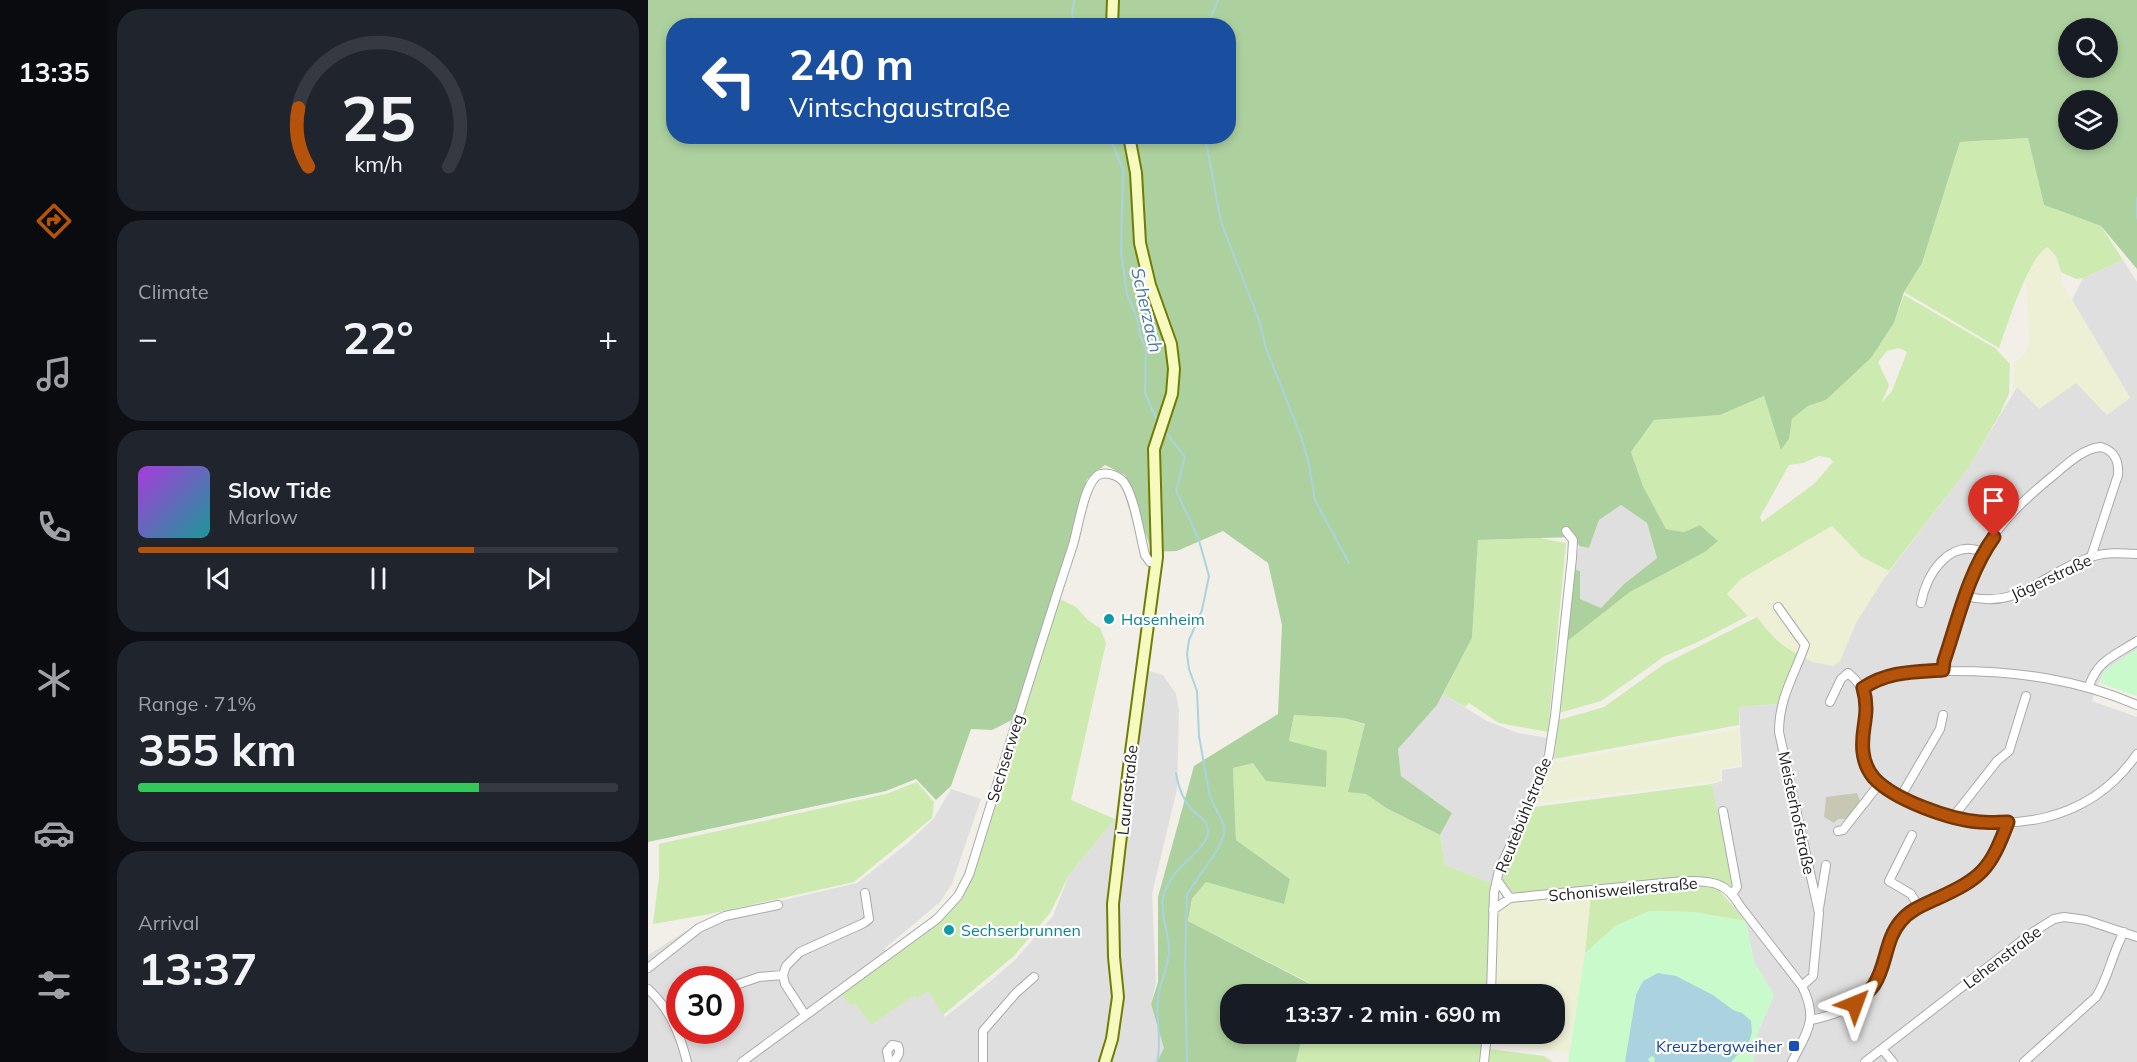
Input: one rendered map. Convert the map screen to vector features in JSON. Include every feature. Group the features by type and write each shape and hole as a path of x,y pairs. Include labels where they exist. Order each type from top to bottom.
{"street":[{"path":"1112,18 1113,0"},
{"name":"Laurastraße","path":"1105,1062 1112,1039 1118,997 1114,957 1113,904 1157,564 1154,449 1172,394 1174,369 1171,344 1150,285 1140,243 1136,173 1131,144"},
{"path":"1943,670 1966,596 1983,552 2015,509 2032,493 2087,451 2101,447 2113,453 2119,467 2091,557"},
{"name":"Sechserweg","path":"742,1062 937,919 958,896 969,875 1023,699 1077,535 1088,486 1094,478 1101,474 1110,474 1117,476 1124,483 1130,495 1145,555 1150,562 1157,564"},
{"name":"Reutebühlstraße","path":"1491,984 1493,910 1497,880 1540,782 1552,736 1572,558 1573,540 1566,531"},
{"path":"1921,603 1923,594 1941,560 1963,548 1983,552"},
{"name":"Jägerstraße","path":"1966,596 1981,600 1997,600 2016,595 2071,565 2091,557 2119,553 2137,554"},
{"name":"Meisterhofstraße","path":"1778,607 1805,645 1782,700 1779,732 1819,913"},
{"path":"2089,687 2094,672 2100,665 2137,641"},
{"path":"1863,688 1883,677 1903,672 1986,671 2035,675 2089,687 2137,705"},
{"path":"1830,702 1841,679 1848,673 1857,679 1863,688 1867,706 1863,752 1867,768 1880,783 1901,796 1953,817 1979,822 2008,822 2058,815 2077,807 2109,786 2137,754"},
{"path":"1953,817 1998,761 2009,751 2026,696"},
{"path":"1901,796 1940,729 1943,714"},
{"path":"1838,831 1843,830 1880,783"},
{"path":"1723,811 1737,887 1733,893 1740,906 1802,986 1812,1010 1811,1020 1792,1062"},
{"path":"1811,1020 1841,1012 1866,995 1875,983 1895,930 1910,912 1919,906 1956,890 1982,873 1995,856 2008,822"},
{"path":"1912,835 1889,881 1911,894 1919,906"},
{"name":"Meisterhofstraße","path":"1802,986 1814,976 1819,913 1826,865"},
{"path":"1497,880 1510,898"},
{"name":"Schonisweilerstraße","path":"1493,910 1510,898 1684,881 1708,882 1733,893"},
{"path":"805,1015 785,984 783,975 786,966 800,952 869,919 865,893"},
{"path":"648,968 699,928 726,916 778,905"},
{"name":"Lehenstraße","path":"1865,1062 2033,932 2054,919 2075,918 2137,937"},
{"path":"2024,1062 2096,997 2103,986 2115,949 2124,932"},
{"path":"744,982 759,977 783,975"},
{"path":"983,1062 983,1032 1016,993 1034,977"},
{"path":"648,989 666,1012"},
{"path":"682,1044 687,1062"},
{"path":"1484,1062 1486,1044"},
{"path":"1882,1049 1893,1062"}],"shaded area":[{"path":"2048,247 2057,258 2061,281 2130,398 2107,415 2076,383 2039,409 2017,387 2013,393 2014,362 2026,353 2029,342 2026,276 2041,250"},
{"path":"2123,260 2137,282 2137,649 2104,671 2092,701 2137,717 2137,1062 1753,1062 1758,1032 1774,995 1754,962 1746,921 1731,887 1712,784 1722,781 1722,770 1742,767 1739,707 1777,704 1804,657 1813,662 1857,621 1879,585 1969,467 2017,387 2076,383 2130,398 2072,300 2083,278"},
{"path":"1621,505 1647,523 1657,558 1624,584 1601,608 1580,600 1580,571 1573,569 1579,546 1589,548 1599,520"},
{"path":"1832,526 1862,557 1889,571 1857,621 1840,661 1833,666 1813,662 1786,648 1769,633 1757,617 1748,616 1726,595 1741,579"},
{"path":"1139,668 1163,675 1176,694 1179,711 1177,789 1152,894 1156,982 1151,1004 1165,1048 1157,1062 648,1062 648,955 699,923 720,915 857,883 908,843 934,818 951,789 981,799 952,884 940,902 884,949 918,997 928,991 945,1017 1016,959 1053,916 1069,875 1115,819"},
{"path":"1443,694 1487,721 1518,733 1548,738 1536,782 1491,883 1445,865 1440,835 1452,813 1401,776 1398,749 1437,705"},
{"path":"1739,729 1741,766 1720,769 1721,781 1535,803 1551,763"},
{"path":"1857,793 1860,801 1847,819 1838,819 1834,823 1824,817 1826,797"},
{"path":"1591,895 1585,953 1569,1053 1504,1044 1565,1044 1565,984 1494,984 1496,918 1500,908 1510,901"}],"green space":[{"path":"648,0 2137,0 2137,269 2101,226 2044,205 2028,138 1960,142 1922,263 1904,292 1894,323 1871,358 1826,400 1808,406 1792,419 1789,439 1781,450 1764,396 1720,415 1654,420 1631,452 1643,486 1666,529 1684,532 1700,525 1718,541 1705,552 1630,592 1565,643 1573,569 1580,571 1580,599 1601,608 1624,584 1657,558 1647,523 1621,505 1599,520 1589,548 1579,546 1575,537 1478,540 1472,638 1437,705 1398,749 1401,776 1452,813 1440,835 1386,808 1366,794 1348,792 1365,724 1344,718 1294,715 1289,741 1327,751 1326,787 1266,781 1253,763 1233,768 1236,840 1290,879 1284,904 1206,882 1192,899 1188,921 1308,983 1220,984 1220,1044 1300,1044 1296,1062 1157,1062 1164,1048 1151,1004 1158,982 1158,897 1194,766 1278,714 1282,625 1268,563 1223,531 1177,551 1152,552 1125,475 1105,465 1087,479 1074,534 1014,719 992,730 971,729 951,786 936,800 916,779 886,791 648,842"},
{"path":"2028,138 2044,205 2101,226 2123,260 2076,279 2061,272 2057,258 2048,247 2033,263 2026,277 1999,348 1904,292 1922,263 1960,142"},
{"path":"1904,295 1995,348 2010,364 2009,393 2001,412 1969,467 1889,571 1862,557 1832,526 1741,579 1727,594 1748,616 1665,656 1601,701 1559,713 1565,643 1630,592 1705,552 1718,541 1700,525 1684,532 1666,529 1643,486 1631,452 1654,420 1720,415 1764,396 1782,449 1789,439 1792,419 1808,406 1826,400 1871,358 1894,323","holes":["1899,348 1907,352 1892,391 1882,402 1889,385 1878,362 1887,351","1819,456 1830,458 1833,462 1814,484 1762,522 1760,517 1789,465 1803,463"]},
{"path":"1540,538 1566,543 1548,732 1499,723 1469,703 1465,707 1443,694 1472,638 1478,540"},
{"path":"1056,597 1076,607 1088,620 1100,628 1106,643 1071,800 1115,819 1069,875 1050,913 1014,956 943,1015 928,991 918,998 915,995 871,1025 855,1003 851,1006 838,991 937,919 969,875"},
{"path":"1757,617 1775,638 1798,654 1794,672 1777,704 1739,707 1739,725 1554,759 1559,720 1604,707 1664,664"},
{"path":"2137,649 2137,696 2100,683 2104,671"},
{"path":"1294,715 1344,718 1366,725 1366,794 1386,808 1440,835 1445,865 1491,883 1488,984 1308,984 1308,982 1188,921 1192,900 1205,882 1290,879 1236,840 1233,768 1253,762 1289,741"},
{"path":"917,782 934,802 932,818 854,882 705,915 653,924 659,876 659,844 886,794"},
{"path":"1712,784 1733,886 1715,881 1515,894 1504,882 1502,873 1534,807"},
{"path":"1683,885 1710,886 1718,889 1746,921 1692,912 1649,911 1585,953 1591,895"},
{"path":"1649,911 1692,912 1746,921 1754,962 1774,995 1758,1032 1753,1062 1568,1062 1585,953 1615,926"},
{"path":"1300,1044 1482,1044 1479,1062 1296,1062"},
{"path":"1490,1049 1544,1056 1553,1062 1488,1062"}],"water":[{"name":"Kreuzbergweiher","path":"1658,973 1676,976 1713,995 1751,1021 1752,1032 1749,1042 1731,1062 1654,1062 1655,1058 1652,1056 1648,1059 1650,1062 1625,1062 1636,995 1643,981"}],"waterway":[{"name":"Scherzach","path":"1074,0 1072,14 1074,18"},
{"path":"1210,18 1218,0"},
{"name":"Scherzach","path":"1112,144 1123,169 1121,252 1127,294 1146,348 1145,393 1156,418"},
{"path":"1206,144 1221,222 1259,320 1266,348 1300,434 1309,464 1315,500 1349,563"},
{"path":"2137,198 2137,218"},
{"path":"1167,434 1185,457 1176,491 1198,537 1209,576 1202,610 1189,640 1187,654 1189,669 1197,691 1199,736 1210,797 1224,825 1224,835 1218,849 1187,894 1185,965 1187,1062"},
{"name":"Scherzach","path":"1157,1062 1159,1053 1157,1010 1169,953 1162,905 1164,895 1176,873 1205,841 1208,831 1205,821 1186,802 1176,773"}],"place":[{"name":"Hasenheim","path":"1109,619"},
{"name":"Sechserbrunnen","path":"949,930"},
{"name":"Kreuzbergweiher","path":"1794,1046"}],"route":[{"path":"1855,1004 1875,983 1890,940 1901,921 1919,906 1956,890 1982,873 1995,856 2008,822 1979,822 1953,817 1901,796 1873,776 1867,768 1863,752 1867,716 1863,688 1872,681 1903,672 1943,670 1968,588 1983,552 1994,537"}]}
